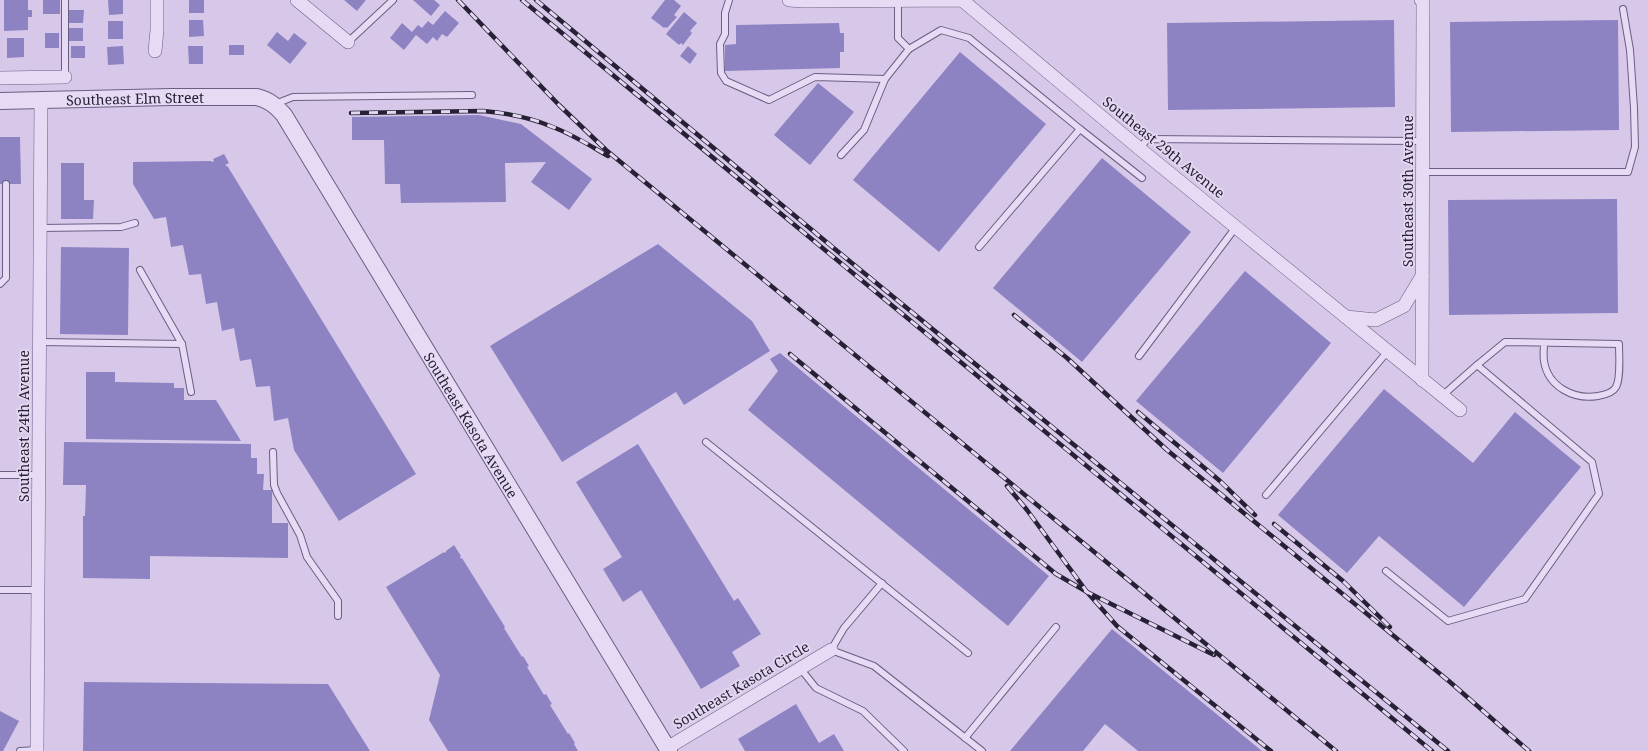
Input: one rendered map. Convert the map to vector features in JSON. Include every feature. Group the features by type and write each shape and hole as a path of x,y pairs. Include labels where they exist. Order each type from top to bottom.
{"street":[{"path":"154,51 157,30 157,0"},
{"path":"297,0 348,42"},
{"path":"788,0 962,0"},
{"name":"Southeast 29th Avenue","path":"962,0 1140,149 1460,410"},
{"name":"Southeast 30th Avenue","path":"1422,1 1422,380"},
{"name":"Southeast Elm Street","path":"0,78 65,77"},
{"name":"Southeast Elm Street","path":"0,101 171,97 257,97 272,103"},
{"name":"Southeast 24th Avenue","path":"37,751 41,100"},
{"name":"Southeast Kasota Avenue","path":"272,103 284,115 668,750"},
{"path":"1346,317 1376,320 1404,306 1422,275"},
{"name":"Southeast Kasota Circle","path":"668,750 831,650"}],"lane":[{"path":"65,0 65,77"},
{"path":"348,42 393,0"},
{"path":"729,0 725,13 725,34 720,44 721,73 726,81 769,100 815,77 885,79"},
{"path":"898,1 898,38 909,49"},
{"path":"1422,172 1628,172 1635,147 1634,108 1630,50 1623,9"},
{"path":"841,155 864,130 885,79 909,49 941,30 969,38 1142,178"},
{"path":"272,103 293,97 472,94"},
{"path":"980,247 1080,129"},
{"path":"1140,149 1148,139 1422,141"},
{"path":"0,284 6,278 6,184"},
{"path":"40,228 121,228 135,223"},
{"path":"1139,356 1236,227"},
{"path":"140,270 182,344 191,392"},
{"path":"40,342 182,344"},
{"path":"1442,396 1505,342 1619,344 1618,381 1616,387 1612,392 1588,398 1574,396 1563,390 1554,382 1547,372 1544,362 1544,343"},
{"path":"1266,495 1388,351"},
{"path":"1386,571 1448,621 1525,599 1599,494 1592,462 1477,365"},
{"path":"706,442 968,653"},
{"path":"273,452 274,485 300,535 307,556 338,601 338,616"},
{"path":"0,475 39,475"},
{"path":"882,583 844,628 831,650 874,666 982,751"},
{"path":"0,590 38,590"},
{"path":"965,738 1056,627"},
{"path":"800,668 816,688 863,711 904,751"},
{"path":"20,751 37,751"}],"building":[{"path":"4,0 28,0 28,10 32,10 32,17 28,17 28,30 4,31"},
{"path":"43,0 60,0 60,14 43,14"},
{"path":"108,0 123,0 123,14 109,15"},
{"path":"189,0 204,0 204,13 189,13"},
{"path":"344,0 366,0 357,11"},
{"path":"413,0 434,0 440,5 431,16"},
{"path":"665,0 674,0 681,6 674,15 677,17 667,28 664,28 651,18"},
{"path":"69,10 84,10 83,23 69,23"},
{"path":"445,11 459,23 447,37 442,34 437,41 433,37 427,44 416,35 404,50 390,38 402,23 412,32 418,25 422,28 428,21 433,25"},
{"path":"684,12 697,23 690,31 692,33 683,45 681,43 679,45 666,34"},
{"path":"189,20 203,20 204,36 189,37"},
{"path":"1394,20 1395,107 1168,110 1167,23"},
{"path":"1618,20 1619,130 1451,132 1450,22"},
{"path":"108,21 123,21 123,39 108,39"},
{"path":"839,23 840,33 844,33 844,52 840,52 840,68 725,71 725,45 736,44 736,25"},
{"path":"68,28 83,28 83,41 68,41"},
{"path":"277,32 288,41 294,33 307,43 290,64 267,45"},
{"path":"45,33 59,33 59,48 45,48"},
{"path":"7,38 24,38 24,57 7,58"},
{"path":"229,45 244,45 244,55 229,55"},
{"path":"71,46 85,46 85,58 71,58"},
{"path":"123,46 124,64 108,65 107,47"},
{"path":"188,46 203,46 203,64 189,64"},
{"path":"688,46 697,54 690,64 680,56"},
{"path":"960,52 1046,124 939,252 853,180"},
{"path":"818,83 854,112 810,165 774,135"},
{"path":"479,115 521,124 592,179 569,210 531,182 546,162 505,163 506,202 401,203 400,184 385,184 384,140 352,140 352,117"},
{"path":"0,137 20,137 21,184 0,184"},
{"path":"224,154 229,163 225,165 228,167 416,474 339,521 294,450 288,418 274,421 270,386 256,387 251,359 240,361 234,328 222,331 217,302 206,304 201,274 189,275 183,245 171,247 166,217 154,219 133,184 133,162 212,162 214,161 213,159"},
{"path":"1102,158 1191,232 1082,362 993,288"},
{"path":"61,163 84,163 84,200 94,200 93,219 61,219"},
{"path":"1617,199 1618,313 1449,315 1448,200"},
{"path":"658,244 752,321 770,351 684,405 676,392 562,462 490,346"},
{"path":"61,247 129,248 128,335 60,334"},
{"path":"1245,271 1331,343 1223,473 1136,401"},
{"path":"780,353 1049,576 1008,626 748,410 778,371 770,359"},
{"path":"86,372 115,372 115,382 174,383 174,388 184,388 184,400 216,400 241,441 86,439"},
{"path":"1384,389 1473,463 1515,412 1581,467 1464,607 1379,536 1347,573 1278,515"},
{"path":"64,442 251,444 251,458 257,458 257,474 264,474 263,490 272,490 272,523 288,523 288,558 150,556 150,579 83,578 83,516 85,516 86,485 63,485"},
{"path":"638,444 734,601 738,598 761,634 732,652 740,666 701,689 641,590 623,602 603,569 622,557 576,482"},
{"path":"454,545 461,556 461,559 462,558 505,627 504,628 529,666 527,667 544,695 546,694 552,704 550,705 568,734 569,733 578,751 448,751 429,720 440,675 386,587 446,552"},
{"path":"1112,629 1262,751 1138,751 1105,724 1083,751 1010,751"},
{"path":"84,682 328,684 370,751 83,751"},
{"path":"796,704 819,743 834,734 844,751 745,751 738,739"},
{"path":"0,711 19,721 3,751 0,751"}],"railway":[{"path":"458,0 559,105 606,150 1336,751"},
{"path":"522,0 1432,751"},
{"path":"536,0 836,250 1448,751"},
{"path":"351,113 483,111 508,114 534,120 565,132 608,156"},
{"path":"1014,315 1067,358 1167,450 1450,682 1529,751"},
{"path":"790,354 1056,574 1087,592 1214,655"},
{"path":"1138,412 1220,481 1255,515"},
{"path":"1007,486 1027,510 1087,592 1117,626 1271,751"},
{"path":"1274,524 1343,581 1390,627"}]}
